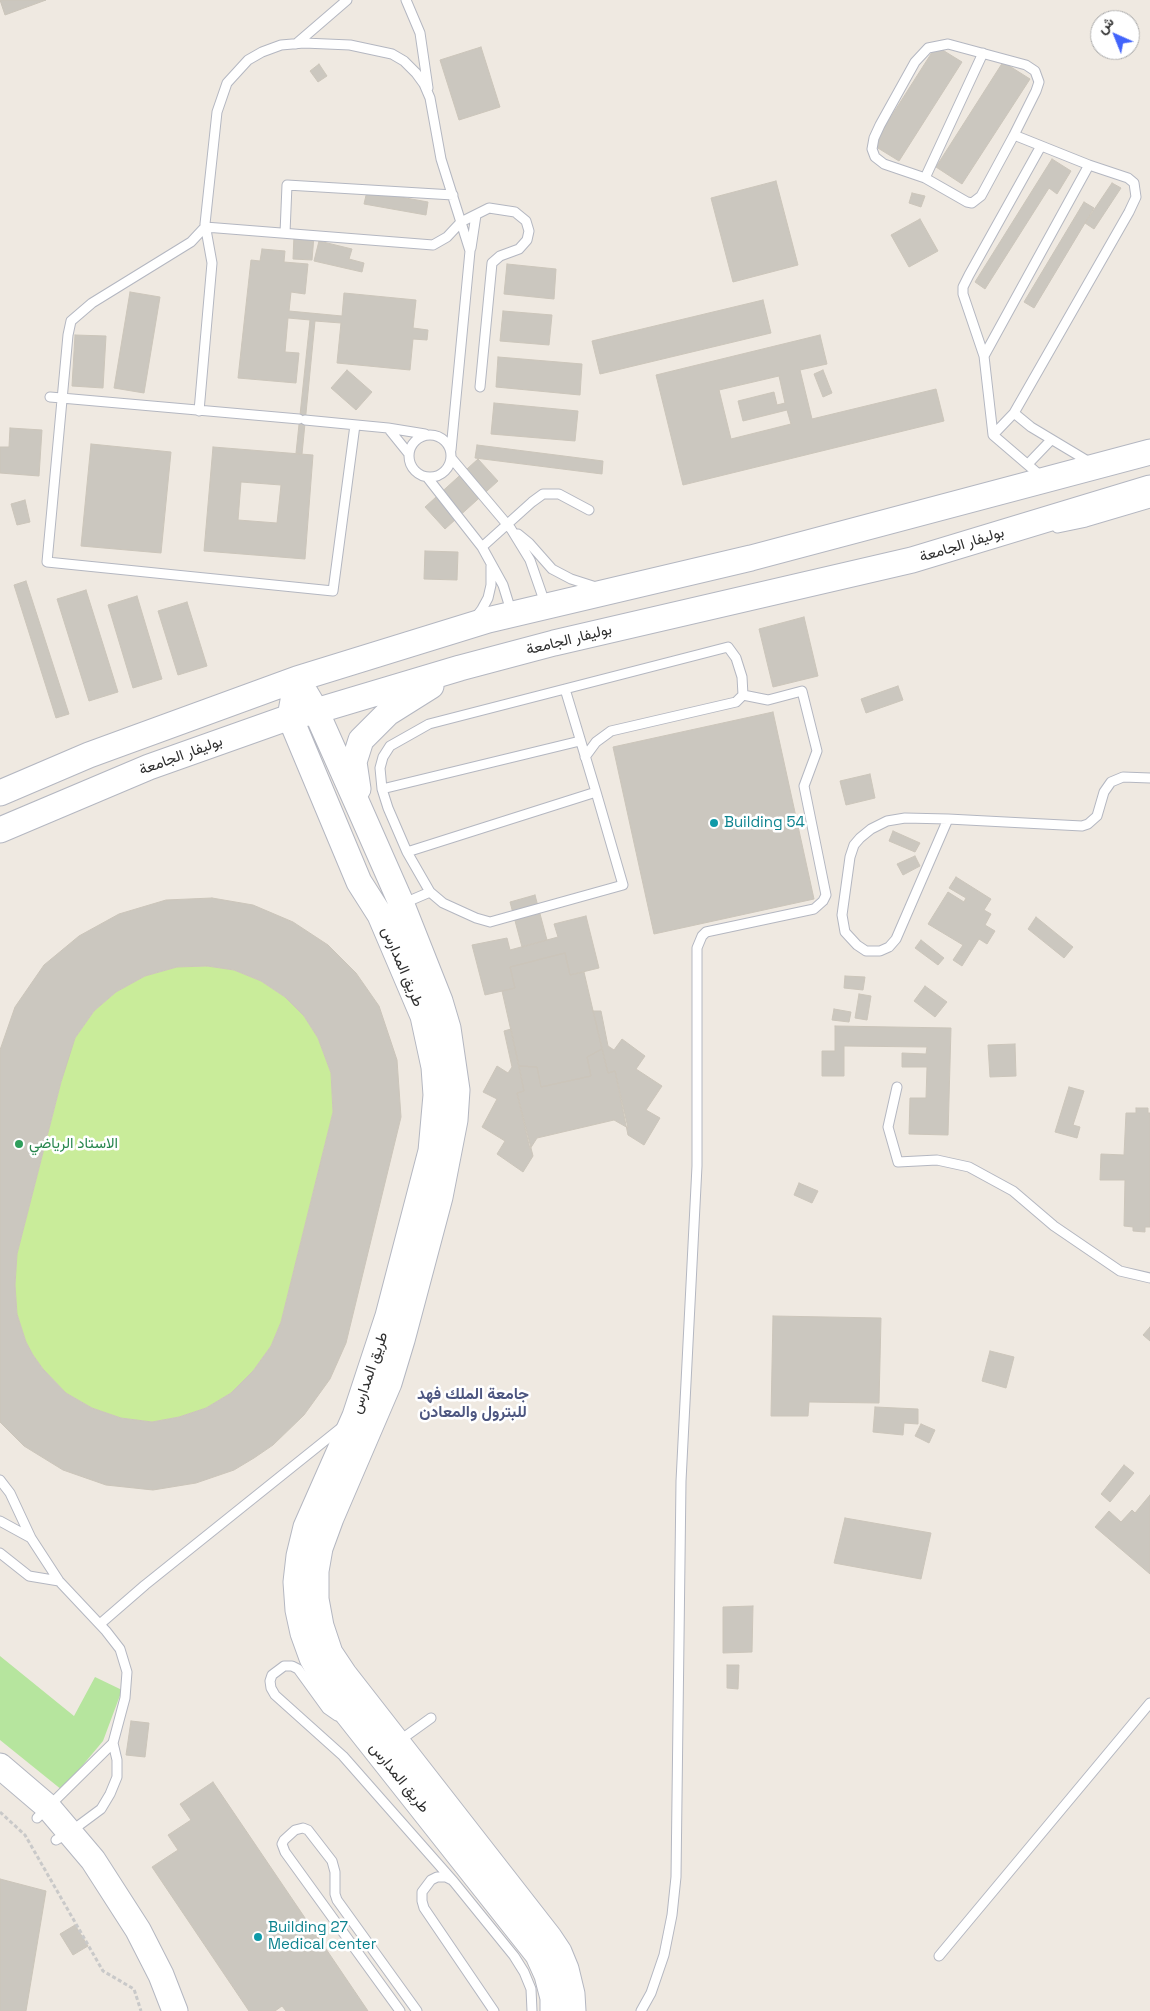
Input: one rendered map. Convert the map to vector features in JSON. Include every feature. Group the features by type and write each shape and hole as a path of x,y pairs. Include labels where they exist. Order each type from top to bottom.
{"street":[{"path":"0,792 90,755 297,679 467,626 750,558 1037,472 1097,466 1150,452"},
{"name":"بوليفار الجامعة","path":"0,830 148,768 290,717 554,643 912,560 1150,488"},
{"path":"361,812 354,762 360,740 388,713 460,668"},
{"path":"297,679 316,711 361,812 391,910 440,1001 448,1028 457,1090 455,1120 440,1197 394,1366 372,1424 330,1518 320,1548 316,1571 316,1599 320,1626 330,1653 344,1674 384,1747 549,1937 559,1952 566,1969 572,1994 573,2011"},
{"path":"290,717 297,679"},
{"name":"طريق المدارس","path":"290,717 359,882 391,910 423,1016 434,1067 436,1095 431,1151 371,1374 355,1416 306,1527 299,1556 296,1582 301,1625 312,1658 326,1684 384,1747 538,1955 547,1975 553,2011"},
{"path":"0,1766 63,1836 93,1860 138,1930 161,1975 175,2011"},
{"path":"0,1783 42,1813"},
{"path":"63,1836 80,1868 119,1926 161,2011"}],"lane":[{"path":"296,44 347,0"},
{"path":"406,0 420,33 442,159 470,251"},
{"path":"948,44 983,52 1026,65 1035,71 1039,82 1014,135 981,196 976,201 967,202 925,178 884,164 875,157 872,148 874,138 915,62 928,48 948,44"},
{"path":"199,410 212,264 205,227 217,112 227,82 242,66 262,52 281,45 350,45 392,54 416,73 430,98"},
{"path":"925,178 983,52"},
{"path":"993,435 1014,413 1136,197 1134,183 1128,178 1089,165 1014,135"},
{"path":"1041,146 963,287 963,294 984,356 993,435 1037,472 1051,440"},
{"path":"984,356 1089,165"},
{"path":"285,233 287,185 453,195"},
{"path":"205,227 434,245 447,237 461,222 490,208 514,212 526,221 529,231 527,240 519,249 500,256 492,263 480,387"},
{"path":"425,434 417,438 412,445 409,461 413,469 419,474 427,477 436,477 449,467 452,454 470,251 476,215"},
{"path":"205,227 192,242 92,303 71,321 68,335 47,562 333,591 355,425"},
{"path":"50,397 302,419 388,428 434,434 442,437 448,443 452,454 509,527 530,560 546,606"},
{"path":"1014,413 1051,440 1097,466"},
{"path":"388,428 409,454"},
{"path":"427,477 482,547 503,585 512,614"},
{"path":"482,547 509,527 543,494 559,494 589,510"},
{"path":"1048,530 1086,522 1150,503"},
{"path":"509,527 529,544 552,569 571,579 598,588 634,586"},
{"path":"912,560 1028,534"},
{"path":"467,626 482,609 488,598 491,585 491,564"},
{"path":"565,688 585,757 596,792 623,885 490,922 442,903 430,892 407,852 382,789 380,768 383,756 390,746 429,724 565,688 728,647 736,658 742,677 743,695 736,702 610,731 596,742 585,757"},
{"path":"641,2011 664,1955 672,1915 676,1877 681,1481 697,1166 697,948 702,936 706,932 814,910 826,895 804,786 816,752 802,691 768,700 743,695"},
{"path":"382,789 580,740"},
{"path":"948,819 896,939 888,947 880,951 866,950 857,945 845,932 842,915 850,857 854,845 872,829 886,822 905,818 948,819 1082,826 1088,824 1097,816 1104,792 1110,782 1123,776 1150,778"},
{"path":"407,852 596,792"},
{"path":"391,910 430,892"},
{"path":"897,1087 888,1127 898,1162 937,1160 969,1167 1013,1191 1054,1226 1120,1271 1150,1278"},
{"path":"100,1624 145,1585 355,1416"},
{"path":"0,1480 10,1494 31,1538 59,1581 100,1624 120,1649 127,1672 125,1698 114,1743 117,1777 101,1809 63,1836"},
{"path":"0,1521 31,1538"},
{"path":"0,1553 29,1576 59,1581"},
{"path":"431,1718 384,1747 327,1709 298,1669 292,1666 284,1666 272,1675 270,1681 275,1695 343,1756 454,1882 519,1964 530,1989 532,2011"},
{"path":"940,1956 1150,1704"},
{"path":"42,1813 114,1743"},
{"path":"400,2011 285,1852 282,1844 295,1830 303,1828 308,1830 332,1861 335,1872 334,1894 417,2011"},
{"path":"454,1882 446,1877 437,1877 431,1880 422,1892 424,1908 494,2011"}],"path":[{"path":"0,1812 25,1834 102,1971 134,1989 142,2011"}],"green space":[{"path":"207,966 234,970 261,981 285,997 304,1016 318,1038 331,1073 333,1112 281,1322 271,1346 253,1371 231,1393 206,1408 179,1417 152,1422 121,1418 92,1408 66,1393 43,1369 33,1355 26,1342 17,1314 15,1285 17,1254 67,1059 75,1038 94,1011 116,992 145,976 177,967"},
{"path":"0,1656 74,1716 95,1677 122,1690 103,1741 62,1790 0,1740"}],"building":[{"path":"0,0 46,0 5,15"},
{"path":"936,46 962,62 899,161 873,145"},
{"path":"481,47 500,107 459,120 440,60"},
{"path":"1003,62 1030,79 962,184 936,167"},
{"path":"319,64 327,76 318,82 310,71"},
{"path":"1052,159 1071,171 1057,194 1049,188 985,289 975,282"},
{"path":"776,181 798,265 733,282 711,198"},
{"path":"1112,183 1121,188 1094,229 1085,223"},
{"path":"367,191 428,202 426,215 364,204"},
{"path":"912,193 925,196 921,207 909,203"},
{"path":"1084,202 1094,208 1034,308 1024,302"},
{"path":"920,219 938,251 909,267 891,235"},
{"path":"294,235 314,236 312,260 293,259"},
{"path":"319,241 352,249 349,259 364,263 362,272 314,261"},
{"path":"262,249 285,251 284,262 308,264 305,294 291,292 289,311 342,316 344,293 416,300 413,328 428,330 427,340 413,339 410,370 337,363 341,323 315,321 302,454 296,453 310,320 288,318 285,352 299,353 296,383 238,378 251,260 260,261"},
{"path":"507,264 556,269 554,299 504,294"},
{"path":"130,292 160,297 144,393 114,388"},
{"path":"763,300 771,333 600,374 592,341"},
{"path":"503,311 552,315 549,345 500,341"},
{"path":"75,335 106,336 103,388 72,386"},
{"path":"820,335 827,364 800,370 812,419 936,389 944,421 683,485 656,375","holes":["779,376 785,403 777,405 774,392 738,401 743,421 787,410 791,424 731,439 719,390"]},
{"path":"498,357 582,364 580,395 496,387"},
{"path":"347,370 372,392 356,410 331,388"},
{"path":"823,370 832,393 823,397 814,374"},
{"path":"494,403 578,411 575,441 491,434"},
{"path":"10,428 42,430 39,476 0,473 0,447 9,447"},
{"path":"91,444 171,452 161,553 81,546"},
{"path":"477,445 603,461 602,474 475,458"},
{"path":"213,447 313,455 305,559 204,551","holes":["241,482 281,485 277,523 238,520"]},
{"path":"478,459 498,481 445,529 425,507"},
{"path":"25,500 30,522 17,525 11,504"},
{"path":"425,551 458,552 457,580 424,579"},
{"path":"26,581 69,714 56,718 14,585"},
{"path":"86,590 118,692 89,701 57,599"},
{"path":"137,596 162,679 133,688 108,605"},
{"path":"187,602 207,666 178,675 158,611"},
{"path":"804,617 818,676 773,687 759,629"},
{"path":"898,686 903,700 866,713 861,699"},
{"name":"Building 54","path":"773,712 814,899 654,934 613,747"},
{"path":"870,774 875,798 846,805 840,781"},
{"path":"893,831 920,843 915,852 889,841"},
{"path":"915,856 920,866 903,875 897,864"},
{"path":"956,877 991,899 984,910 991,914 985,925 995,931 987,944 979,939 962,966 953,960 963,945 928,924 948,892 964,902 966,898 949,888"},
{"path":"535,895 547,940 522,947 510,902"},
{"path":"212,898 253,905 293,922 328,945 356,973 379,1006 397,1060 401,1117 346,1343 330,1379 304,1415 273,1445 254,1458 234,1470 196,1483 153,1490 106,1485 63,1470 24,1446 0,1422 0,1050 15,1007 44,965 79,936 119,914 166,900","holes":["207,966 234,970 261,981 285,997 304,1016 318,1038 331,1073 333,1112 281,1322 271,1346 253,1371 231,1393 206,1408 179,1417 152,1422 121,1418 92,1408 66,1393 43,1369 33,1355 26,1342 17,1314 15,1285 17,1254 61,1082 75,1038 94,1011 116,992 145,976 177,967"]},
{"path":"586,916 599,968 570,975 565,953 510,967 515,988 485,995 472,945 507,938 510,950 558,937 554,924"},
{"path":"1036,917 1073,947 1064,958 1028,929"},
{"path":"921,940 944,958 938,965 915,948"},
{"path":"565,953 570,975 584,972 602,1049 587,1057 591,1076 541,1087 537,1067 519,1066 502,991 515,988 510,967"},
{"path":"845,976 865,977 863,990 844,988"},
{"path":"925,986 947,1002 935,1017 914,1001"},
{"path":"859,994 871,996 867,1020 855,1018"},
{"path":"834,1009 851,1012 849,1022 832,1020"},
{"path":"593,1011 601,1011 608,1046 614,1050 622,1039 645,1056 636,1069 662,1086 646,1110 660,1118 644,1145 628,1135 615,1071 608,1073"},
{"path":"835,1026 951,1028 948,1135 909,1134 910,1098 926,1098 927,1067 902,1067 902,1053 926,1054 927,1047 844,1046 844,1076 822,1076 822,1051 835,1051"},
{"path":"511,1029 524,1091 517,1093 533,1156 523,1172 497,1154 505,1141 482,1127 497,1099 483,1092 497,1066 508,1073 512,1067 504,1031"},
{"path":"1015,1044 1016,1076 990,1077 988,1045"},
{"path":"602,1049 608,1073 615,1071 628,1128 614,1120 537,1138 530,1149 517,1093 524,1091 519,1066 537,1067 541,1087 591,1076 587,1057"},
{"path":"1069,1087 1084,1091 1073,1125 1080,1127 1077,1138 1055,1132"},
{"path":"1136,1108 1148,1108 1148,1113 1150,1113 1150,1227 1145,1227 1145,1232 1133,1231 1133,1227 1124,1226 1125,1180 1100,1180 1101,1154 1124,1155 1126,1113 1136,1113"},
{"path":"799,1183 818,1191 812,1203 794,1195"},
{"path":"773,1316 881,1318 879,1403 809,1402 808,1416 771,1416"},
{"path":"1150,1327 1150,1341 1143,1335"},
{"path":"990,1351 1014,1357 1006,1388 982,1381"},
{"path":"875,1407 918,1409 918,1424 904,1423 903,1435 873,1432"},
{"path":"921,1424 935,1430 929,1443 915,1436"},
{"path":"1124,1465 1134,1473 1110,1502 1101,1494"},
{"path":"1150,1495 1150,1574 1095,1527 1109,1511 1121,1522 1132,1510 1135,1513"},
{"path":"845,1518 931,1533 921,1579 834,1563"},
{"path":"753,1606 752,1652 723,1653 723,1607"},
{"path":"727,1665 739,1665 738,1689 727,1688"},
{"path":"131,1721 149,1723 145,1757 126,1755"},
{"name":"Building 27 Medical center","path":"213,1782 368,2011 286,2011 282,2006 275,2011 249,2011 152,1867 178,1850 168,1835 191,1820 180,1804"},
{"path":"0,1879 46,1891 26,2011 0,2011"},
{"path":"75,1925 88,1946 73,1955 60,1934"}],"place":[{"name":"Building 54","path":"714,823"},
{"name":"الاستاد الرياضي","path":"19,1144"},
{"name":"Building 27 Medical center","path":"258,1937"}],"district":[{"name":"جامعة الملك فهد للبترول والمعادن","path":"473,1404"}]}
